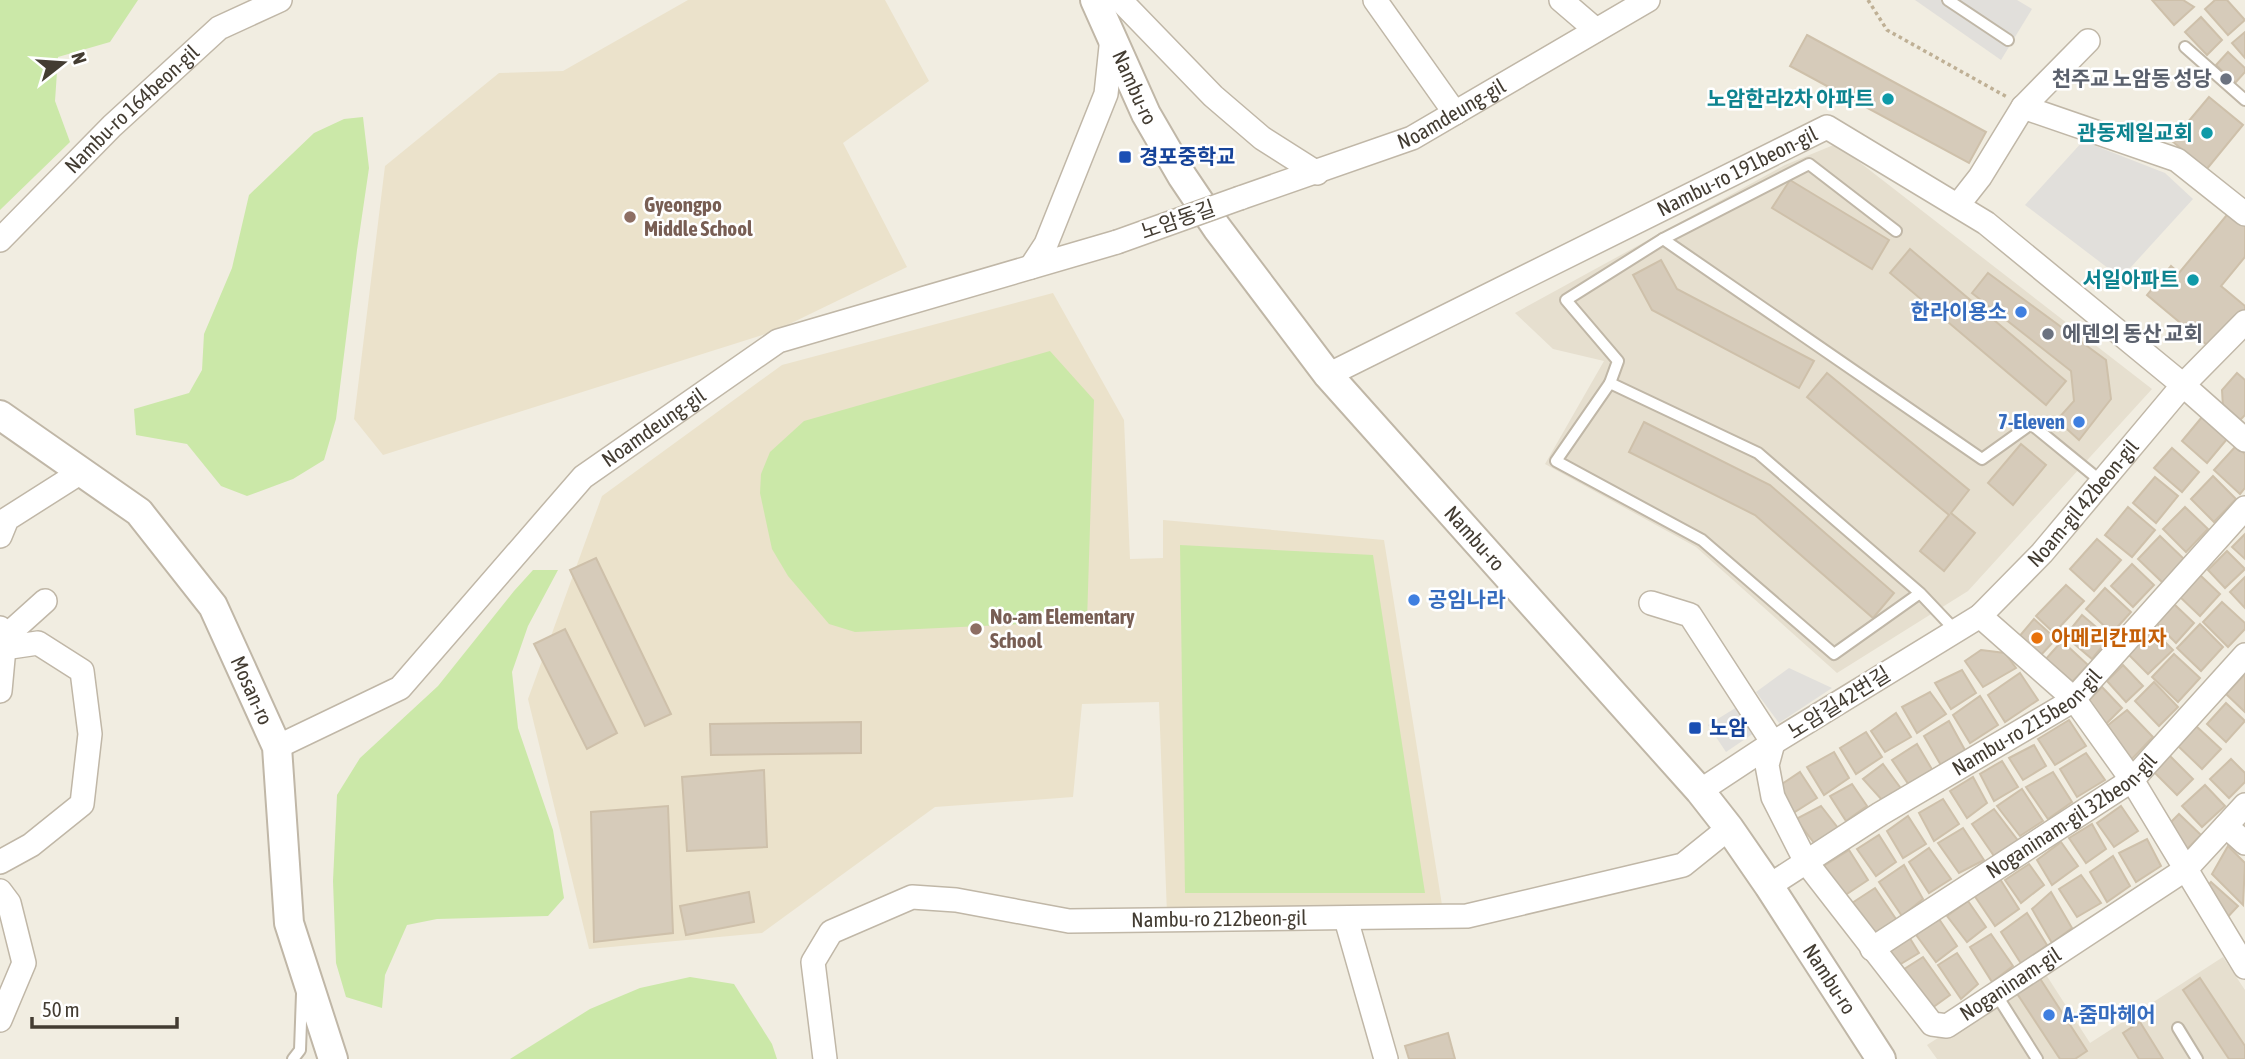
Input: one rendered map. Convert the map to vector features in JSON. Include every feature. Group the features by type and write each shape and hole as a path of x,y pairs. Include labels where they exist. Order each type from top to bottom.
{"street":[{"name":"Nambu-ro 164beon-gil","path":"0,240 112,126 219,28 279,0"},
{"name":"Nambu-ro","path":"1095,0 1146,114 1182,176 1217,228 1328,375 1700,791 1769,886 1876,1057"},
{"path":"1120,0 1213,96 1262,138 1317,173"},
{"path":"1376,0 1455,113"},
{"path":"1561,0 1596,30"},
{"name":"Noamdeung-gil","path":"1240,198 1412,138 1648,0"},
{"path":"1031,267 1046,244 1106,94 1112,37"},
{"path":"1958,205 1980,177 2024,107 2088,41"},
{"path":"2024,107 2177,160 2245,214"},
{"name":"Nambu-ro 191beon-gil","path":"1328,375 1827,127 1986,223 2183,385 2245,440"},
{"name":"노암동길","path":"1117,242 1240,198"},
{"name":"Noamdeung-gil","path":"277,747 400,688 583,477 778,341 1117,242"},
{"path":"2183,385 2245,321"},
{"name":"Noam-gil 42beon-gil","path":"1980,616 2042,553 2183,385"},
{"name":"Mosan-ro","path":"0,415 139,512 213,606 277,747 289,923 333,1059"},
{"path":"2,527 81,471"},
{"name":"Nambu-ro 215beon-gil","path":"1769,886 1880,814 2074,699 2245,508"},
{"path":"0,691 3,638 45,601"},
{"path":"1651,603 1690,615 1773,743 1767,765 1773,797 1806,862"},
{"path":"1980,616 2074,699 2132,780 2245,967"},
{"name":"노암길42번길","path":"1700,791 1980,616"},
{"path":"0,862 31,845 82,804 90,734 82,671 38,643 3,638"},
{"name":"Noganinam-gil 32beon-gil","path":"1872,949 2132,780 2245,654"},
{"name":"Noganinam-gil","path":"1806,862 1932,1024 1947,1026 2186,869 2245,805"},
{"path":"2226,826 2245,843"},
{"name":"Nambu-ro 212beon-gil","path":"825,1059 813,962 831,932 912,897 957,900 1069,921 1467,916 1683,865 1729,828"},
{"path":"0,891 9,903 24,963 0,1020"},
{"path":"1346,919 1386,1059"}],"lane":[{"path":"1948,0 2008,40"},
{"path":"2185,47 2245,100"},
{"path":"1896,232 1809,164 1663,239 1566,300 1618,361 1610,383 1556,461 1702,540 1834,654 1920,593"},
{"path":"1663,239 1982,459 2031,424 2102,482"},
{"path":"1610,383 1758,453 1920,593 1955,630"},
{"path":"293,1059 299,1050 303,966"},
{"path":"1996,994 2037,1059"},
{"path":"2178,1028 2197,1059"}],"path":[{"path":"1868,0 1887,30 2024,107"}],"shaded area":[{"name":"Gyeongpo Middle School","path":"688,0 885,0 929,81 843,143 907,267 775,331 383,455 354,419 385,166 499,73 563,71"},
{"path":"1915,0 2017,0 2032,9 2001,60"},
{"path":"2083,141 2165,173 2193,199 2121,278 2025,205"},
{"path":"1836,144 2152,389 1968,591 1837,673 1696,547 1545,464 1604,361 1553,349 1515,313 1785,165"},
{"name":"No-am Elementary School","path":"1053,293 1124,420 1130,559 1163,558 1163,520 1384,540 1442,905 1167,914 1159,702 1082,704 1073,797 935,807 762,933 589,949 528,699 602,496 782,365"},
{"path":"1789,668 1832,688 1779,723 1756,692"},
{"path":"1737,707 1754,733 1726,752 1708,725"},
{"path":"2223,957 2245,990 2245,1059 1937,1059 1927,1045 2043,970 2090,1043"}],"green space":[{"path":"0,0 138,0 110,42 58,57 55,101 70,142 0,210"},
{"path":"363,117 369,168 336,419 324,460 293,479 247,496 221,486 187,444 136,435 134,409 189,393 202,370 204,334 232,268 249,195 314,133 344,119"},
{"path":"1050,351 1094,400 1087,621 855,632 829,624 788,576 772,549 760,493 761,474 770,452 804,421"},
{"path":"1180,545 1373,555 1425,893 1185,893"},
{"path":"533,570 558,570 528,626 512,672 518,728 553,830 564,898 548,916 437,919 407,925 385,975 382,1008 346,997 336,963 333,881 337,795 360,758 438,686"},
{"path":"690,977 734,984 772,1044 777,1059 510,1059 590,1009 640,988"}],"building":[{"path":"2152,0 2183,0 2194,7 2174,25"},
{"path":"2215,0 2227,0 2245,20 2228,35 2205,9"},
{"path":"2201,17 2222,40 2207,55 2185,32"},
{"path":"2245,32 2245,58 2232,43"},
{"name":"노암한라2차 아파트","path":"1807,35 1986,132 1969,163 1790,66"},
{"path":"2228,52 2245,68 2245,72 2235,83 2216,65"},
{"name":"관동제일교회","path":"2209,97 2243,125 2206,170 2172,141"},
{"path":"1790,180 1889,240 1872,269 1772,208"},
{"name":"서일아파트","path":"2231,210 2245,222 2245,257 2221,286 2245,306 2245,311 2213,350 2147,295 2171,266 2179,273"},
{"path":"1910,249 2066,381 2046,405 1890,273"},
{"path":"1661,260 1677,289 1814,361 1799,388 1652,310 1633,275"},
{"path":"1988,273 2106,360 2111,399 2079,440 2057,420 2074,401 2071,371 1972,293"},
{"path":"1827,373 1969,490 1951,513 1975,533 1944,571 1920,551 1949,515 1807,397"},
{"path":"2237,373 2245,380 2245,415 2238,422 2223,407 2222,390"},
{"path":"2202,417 2227,439 2207,463 2182,441"},
{"path":"1644,422 1770,485 1894,593 1873,618 1755,515 1629,452"},
{"path":"2021,444 2046,465 2013,505 1988,483"},
{"path":"2236,446 2245,454 2245,488 2240,494 2214,470"},
{"path":"2172,448 2199,472 2182,492 2154,468"},
{"path":"2213,476 2236,499 2214,522 2191,499"},
{"path":"2155,477 2178,496 2156,523 2133,503"},
{"path":"2128,507 2155,530 2132,557 2105,535"},
{"path":"2185,507 2208,529 2186,552 2163,529"},
{"path":"2245,534 2245,559 2232,547"},
{"path":"2160,536 2185,560 2163,583 2138,559"},
{"path":"2097,539 2121,560 2094,591 2070,569"},
{"path":"2227,551 2245,569 2225,588 2208,570"},
{"path":"596,558 671,714 645,726 570,570"},
{"path":"2132,564 2154,585 2133,607 2111,586"},
{"path":"2200,575 2220,594 2200,616 2180,597"},
{"path":"2245,577 2245,608 2230,592"},
{"path":"2066,585 2084,601 2054,633 2036,616"},
{"path":"2105,588 2131,612 2112,633 2086,609"},
{"path":"2222,602 2245,623 2245,629 2228,647 2203,622"},
{"path":"2174,604 2194,623 2176,643 2156,623"},
{"path":"2082,615 2109,638 2092,659 2065,636"},
{"name":"아메리칸피자","path":"2034,619 2056,639 2039,657 2018,638"},
{"path":"2200,624 2223,647 2201,671 2177,648"},
{"path":"2150,627 2173,650 2148,674 2126,652"},
{"path":"565,629 617,733 587,749 534,644"},
{"path":"2062,641 2088,665 2070,684 2045,660"},
{"path":"1981,650 2005,653 2016,668 1983,687 1965,661"},
{"path":"2174,654 2200,678 2178,702 2152,677"},
{"path":"2123,665 2143,686 2126,702 2107,681"},
{"path":"1962,670 1976,693 1951,709 1935,683"},
{"path":"2020,673 2038,700 2005,722 1988,695"},
{"path":"2245,674 2245,712 2226,694"},
{"path":"2154,682 2178,707 2159,726 2135,701"},
{"path":"2102,687 2122,708 2104,726 2084,705"},
{"path":"1930,692 1946,714 1917,733 1902,707"},
{"path":"1980,696 1998,725 1970,743 1953,715"},
{"path":"2226,703 2245,721 2226,742 2207,724"},
{"path":"2127,710 2153,737 2129,762 2102,730"},
{"path":"1896,713 1911,737 1885,752 1871,731"},
{"path":"2069,720 2086,746 2055,765 2038,739"},
{"path":"1949,721 1966,752 1942,767 1924,736"},
{"path":"861,722 861,753 711,755 710,724"},
{"path":"2196,726 2221,749 2202,769 2178,746"},
{"path":"1866,732 1882,757 1856,774 1840,748"},
{"path":"1917,744 1933,771 1911,788 1892,760"},
{"path":"2034,745 2046,766 2023,780 2009,758"},
{"path":"1834,752 1849,778 1824,795 1807,767"},
{"path":"2086,753 2105,780 2077,797 2060,769"},
{"path":"2169,755 2193,779 2177,795 2153,771"},
{"path":"2231,759 2245,773 2245,782 2229,798 2210,779"},
{"path":"2002,761 2018,787 1994,801 1980,774"},
{"path":"1883,764 1902,790 1882,800 1863,779"},
{"path":"764,770 767,847 687,851 682,777"},
{"path":"1800,772 1817,798 1790,815 1776,788"},
{"path":"2053,772 2072,802 2048,819 2026,787"},
{"path":"1973,777 1987,803 1967,818 1950,791"},
{"path":"1852,784 1867,806 1846,821 1830,796"},
{"path":"2205,785 2225,806 2202,827 2182,806"},
{"path":"2022,789 2043,821 2020,836 1997,806"},
{"path":"1943,799 1959,824 1934,841 1919,813"},
{"path":"668,806 673,933 594,942 591,812"},
{"path":"1821,806 1838,828 1814,843 1796,819"},
{"path":"2121,806 2138,831 2114,847 2097,823"},
{"path":"1994,809 2019,842 1994,856 1972,824"},
{"path":"2179,814 2201,835 2186,850 2164,829"},
{"path":"1908,816 1926,844 1903,858 1887,831"},
{"path":"2092,824 2106,849 2086,863 2069,838"},
{"path":"1963,828 1984,860 1959,873 1938,843"},
{"path":"1879,835 1896,862 1876,876 1857,849"},
{"path":"2147,839 2161,866 2136,882 2119,853"},
{"path":"2061,842 2078,866 2052,885 2037,860"},
{"path":"2228,846 2245,863 2243,905 2212,874"},
{"path":"1929,848 1951,879 1929,893 1909,862"},
{"path":"1849,850 1868,880 1844,896 1822,867"},
{"path":"2113,856 2130,886 2107,902 2090,872"},
{"path":"2029,864 2044,885 2021,903 2005,880"},
{"path":"1904,865 1923,899 1902,916 1879,882"},
{"path":"2081,875 2101,903 2077,917 2059,889"},
{"path":"2000,879 2019,909 1995,926 1974,895"},
{"path":"2211,882 2238,906 2223,922 2204,890"},
{"path":"1875,888 1898,922 1873,939 1852,903"},
{"path":"749,892 754,922 686,935 680,906"},
{"path":"2051,892 2072,928 2052,943 2032,909"},
{"path":"1968,901 1986,927 1967,942 1947,916"},
{"path":"2027,913 2047,945 2022,965 2001,932"},
{"path":"1937,916 1957,946 1936,962 1914,932"},
{"path":"1906,932 1919,953 1894,968 1887,945"},
{"path":"1991,934 2013,966 1992,982 1970,947"},
{"path":"1957,953 1978,984 1961,999 1938,965"},
{"path":"1923,957 1950,995 1928,1011 1898,973"},
{"path":"2039,977 2087,1051 2075,1059 2060,1059 2016,992"},
{"path":"2200,978 2245,1046 2245,1059 2229,1059 2183,990"},
{"path":"2140,1022 2163,1059 2139,1059 2123,1033"},
{"path":"1448,1033 1455,1059 1409,1059 1405,1046"}],"place":[{"name":"천주교 노암동 성당","path":"2226,79"},
{"name":"노암한라2차 아파트","path":"1888,99"},
{"name":"관동제일교회","path":"2207,133"},
{"name":"경포중학교","path":"1125,157"},
{"name":"Gyeongpo Middle School","path":"630,217"},
{"name":"서일아파트","path":"2193,280"},
{"name":"한라이용소","path":"2021,312"},
{"name":"에덴의 동산 교회","path":"2048,334"},
{"name":"7-Eleven","path":"2079,422"},
{"name":"공임나라","path":"1414,600"},
{"name":"No-am Elementary School","path":"976,629"},
{"name":"아메리칸피자","path":"2037,638"},
{"name":"노암","path":"1695,728"},
{"name":"A-줌마헤어","path":"2049,1015"}]}
